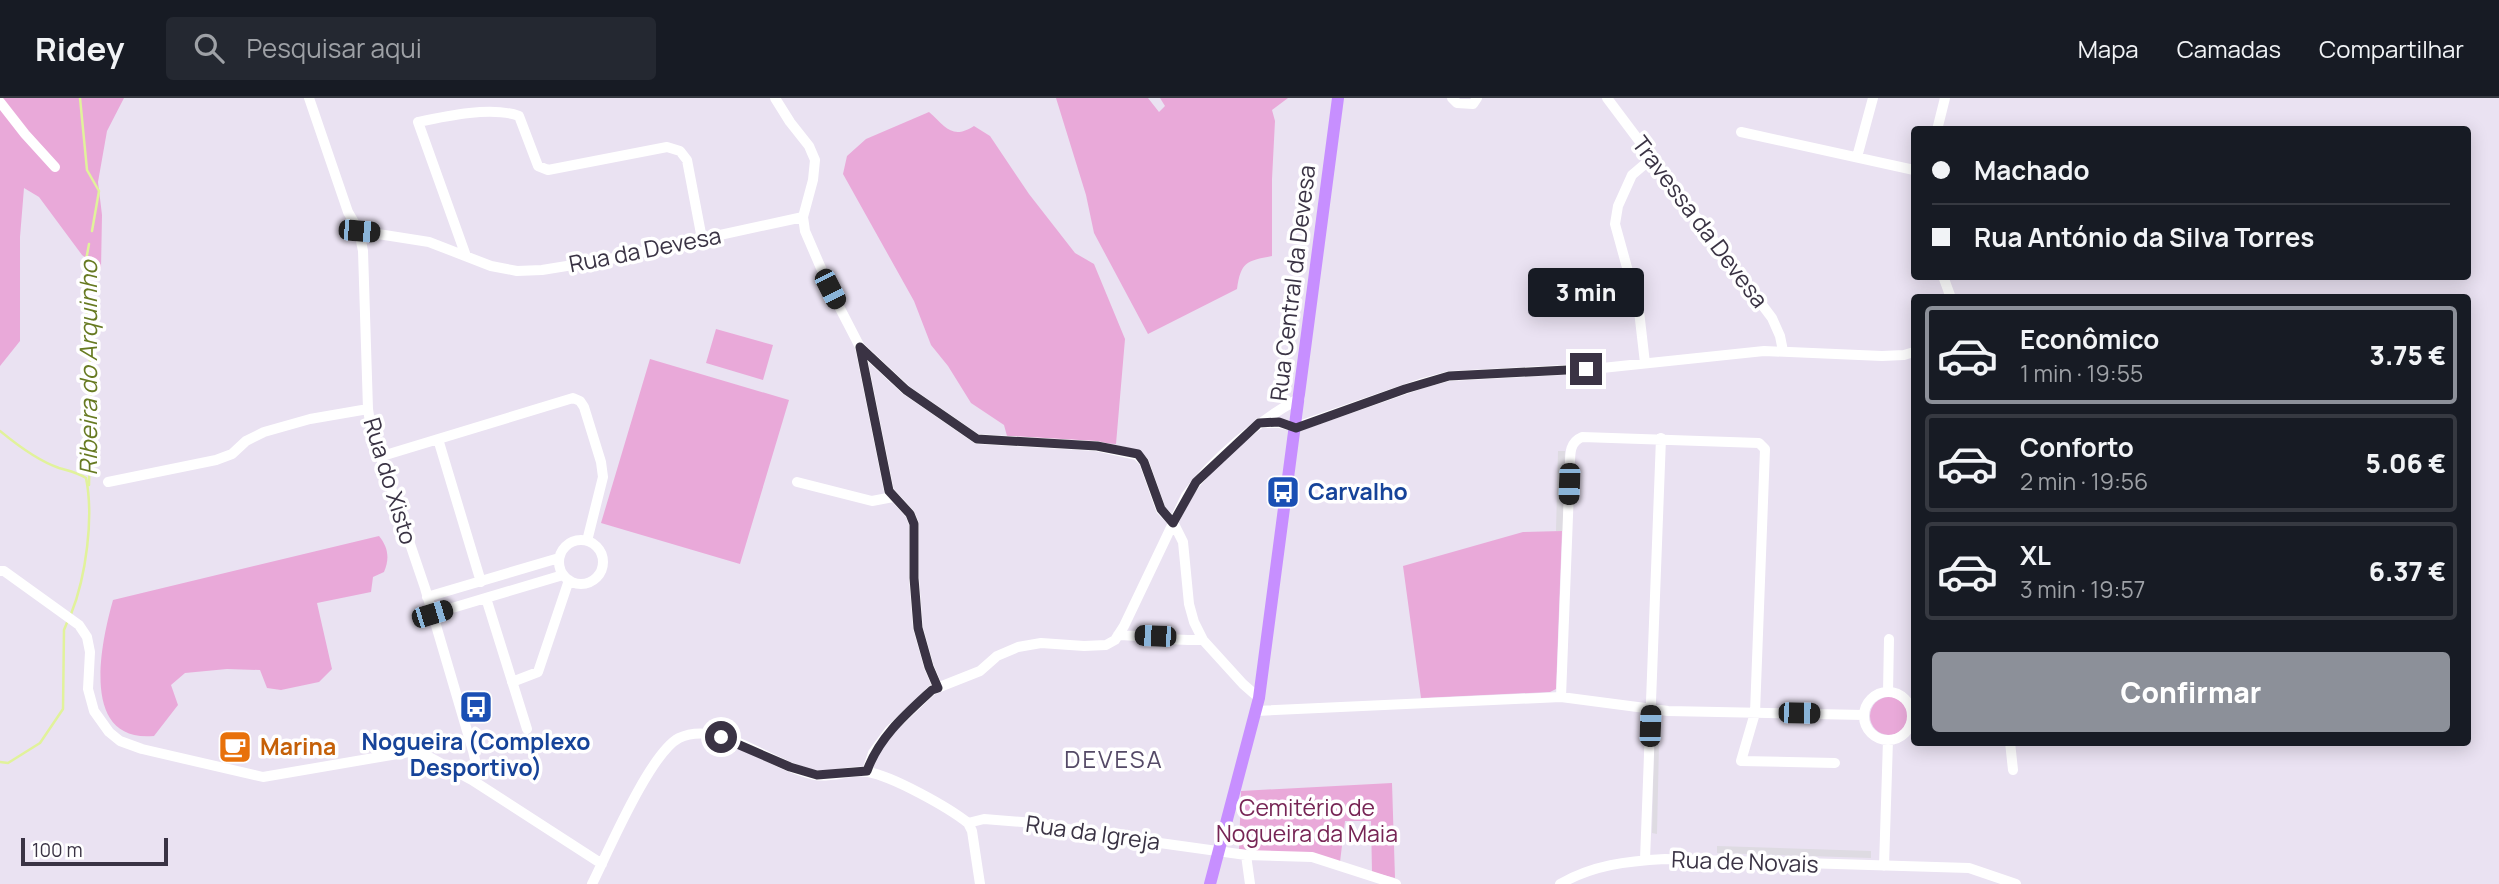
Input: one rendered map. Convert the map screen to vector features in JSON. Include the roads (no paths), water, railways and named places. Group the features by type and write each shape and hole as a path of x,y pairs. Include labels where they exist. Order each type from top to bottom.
{"main road":[{"name":"Rua Central da Devesa","path":"1210,884 1257,704 1338,98"}],"street":[{"name":"Rua do Xisto","path":"309,98 348,212 359,231 363,251 368,409 379,457 427,597 473,751 476,764 472,780"},
{"path":"775,98 809,146 815,160 813,180 803,217 805,230 830,289 860,347 885,475 893,497 910,514 914,524 918,628 938,688"},
{"path":"1452,98 1457,103 1473,104 1477,98"},
{"name":"Travessa da Devesa","path":"1607,98 1772,318 1783,351"},
{"path":"1857,157 1873,98"},
{"path":"1938,126 1945,98"},
{"path":"0,102 24,134 55,167"},
{"path":"466,256 418,122 453,115 509,113 519,116 538,166 548,170 667,147 680,151 687,160 702,239"},
{"path":"1741,132 1911,169"},
{"path":"1645,363 1639,311 1615,224 1618,206 1632,175 1652,158"},
{"name":"Rua da Devesa","path":"359,231 429,242 491,266 517,271 542,270 610,259 803,217"},
{"path":"860,347 906,390 977,439 1097,446 1138,454 1144,462 1161,509 1183,541 1189,604 1203,640 1243,684 1257,704 1561,696 1651,710 1864,715"},
{"path":"1259,423 1279,422 1296,428 1449,376 1569,371 1734,353 1783,351 1882,356 1911,352"},
{"path":"379,457 573,398 580,401 584,407 603,477 587,541"},
{"path":"867,771 873,753 890,730 932,690 980,671 997,656 1018,647 1041,643 1095,647 1115,640 1196,482 1259,423 1300,398"},
{"path":"108,482 216,460 232,454 246,441 264,432 310,419 368,409"},
{"path":"1561,696 1572,446 1576,439 1661,438 1759,443 1765,449 1755,712 1741,761 1835,763"},
{"path":"1645,860 1661,438"},
{"path":"438,439 481,582"},
{"path":"797,482 872,501 893,497"},
{"path":"427,597 559,558 566,546 572,542 587,541 601,554 602,567 599,573 596,578 584,583 566,578 432,614"},
{"path":"512,682 538,672 566,578 559,558"},
{"path":"0,571 4,571 71,619 87,637 90,652 88,689 94,711 109,732 120,741 142,749 263,777 409,752 429,757 472,780 601,864"},
{"path":"486,598 527,729"},
{"path":"1118,635 1155,636 1172,641 1203,640"},
{"path":"1888,692 1889,639"},
{"path":"1911,708 1898,694 1881,693 1870,699 1864,715 1865,724 1872,734 1888,740 1902,736 1911,723"},
{"path":"592,884 647,776 669,746 679,738 700,733 721,737 790,767 817,775 867,771 895,782 968,823 972,831 980,884"},
{"path":"1884,866 1888,740"},
{"path":"2010,746 2013,770"},
{"name":"Rua da Igreja","path":"968,823 984,820 1034,823 1246,855 1312,857 1396,884"},
{"path":"1246,855 1250,884"},
{"name":"Rua de Novais","path":"1560,884 1595,868 1645,860 1969,868 2016,884"}],"waterway":[{"name":"Ribeira do Arquinho","path":"80,98 87,170 99,191 92,231"},
{"name":"Ribeira do Arquinho","path":"89,244 84,271 91,378 89,485"},
{"name":"Ribeira do Arquinho","path":"0,431 43,461 86,478 89,511 87,547 81,583 71,614"},
{"name":"Ribeira do Arquinho","path":"0,762 8,763 40,743 63,709 64,630 68,620"}],"place":[{"name":"Carvalho","path":"1283,492"},
{"name":"Nogueira (Complexo Desportivo)","path":"476,707"},
{"name":"Marina","path":"235,747"}],"district":[{"name":"DEVESA","path":"1114,760"}],"park label":[{"name":"Cemitério de Nogueira da Maia","path":"1307,821"}]}
